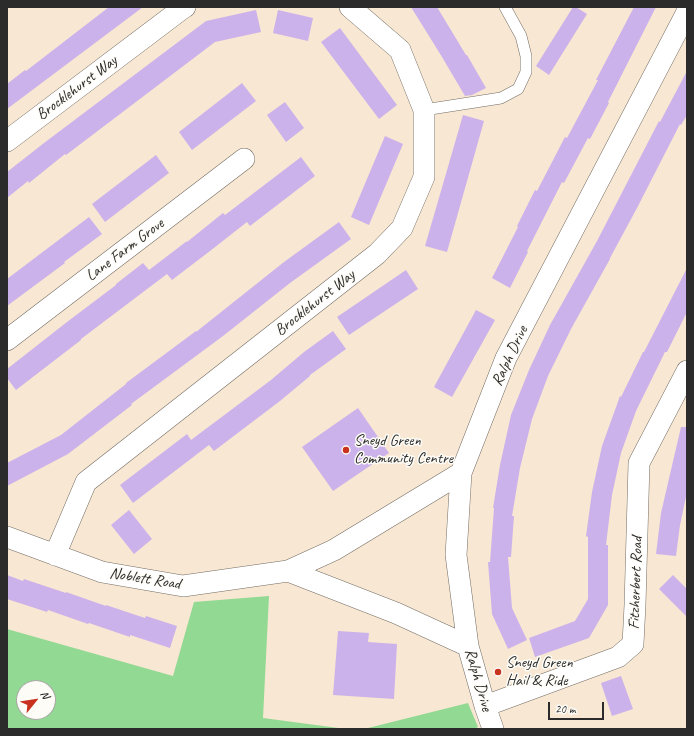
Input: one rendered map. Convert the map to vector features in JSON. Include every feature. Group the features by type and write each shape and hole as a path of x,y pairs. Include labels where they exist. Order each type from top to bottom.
{"street":[{"name":"Brocklehurst Way","path":"7,141 182,8 186,7"},
{"name":"Brocklehurst Way","path":"55,555 86,482 377,254 402,228 424,177 424,110 400,50 350,7"},
{"name":"Ralph Drive","path":"493,729 468,646 456,554 461,473 506,358 687,12"},
{"name":"Lane Farm Grove","path":"7,340 244,159"},
{"name":"Fitzherbert Road","path":"485,706 618,657 633,644 636,605 639,463 687,371"},
{"name":"Noblett Road","path":"7,538 102,572 183,586 288,571 334,550 461,473"},
{"name":"Noblett Road","path":"288,571 396,613 468,646"}],"lane":[{"path":"424,110 501,98 518,89 526,72 526,56 522,36 505,7"}],"green space":[{"path":"269,596 263,718 346,729 7,729 7,629 173,676 194,602"},
{"path":"468,703 478,727 474,729 364,729"}],"building":[{"path":"109,7 143,7 7,109 7,84"},
{"path":"411,7 437,7 486,88 472,95 465,96"},
{"path":"573,7 576,7 587,14 549,75 536,66"},
{"path":"634,7 656,7 590,139 588,138 564,183 562,182 510,288 492,278 535,190 537,191 565,137 567,138"},
{"path":"256,10 261,32 215,42 66,155 65,154 29,183 28,181 7,198 7,172 44,143 206,21"},
{"path":"278,10 313,18 308,41 273,33"},
{"path":"340,28 397,105 379,119 321,42"},
{"path":"687,71 687,115 681,125 680,124 610,259 571,329 548,376 532,419 520,468 512,516 514,516 511,557 508,557 512,608 527,640 508,649 492,614 488,562 490,562 493,508 500,465 511,415 529,370 550,325 597,241 659,121 660,122"},
{"path":"242,83 256,101 192,150 179,132"},
{"path":"285,102 304,128 286,142 267,115"},
{"path":"463,115 484,121 447,252 425,246"},
{"path":"385,136 403,144 369,225 351,217"},
{"path":"156,155 169,173 105,222 92,204"},
{"path":"301,157 315,176 250,226 247,222 172,280 167,274 16,390 7,378 7,369 143,263 149,270 223,213 225,215"},
{"path":"89,217 102,234 7,306 7,279"},
{"path":"339,222 351,239 290,283 68,454 7,486 7,463 61,435 126,383 196,332 284,262"},
{"path":"687,268 687,312 667,352 665,352 636,411 621,453 612,495 606,545 608,545 608,605 589,638 535,657 529,638 575,621 588,599 588,537 586,536 592,492 602,446 620,396 621,397"},
{"path":"406,270 418,289 349,335 337,317"},
{"path":"476,310 495,320 452,397 434,387"},
{"path":"333,331 346,349 310,375 280,401 214,451 209,445 133,503 120,485 187,434 191,440"},
{"name":"Sneyd Green Community Centre","path":"358,408 389,453 333,491 302,447"},
{"path":"681,427 687,427 687,492 680,525 676,556 656,554 661,513"},
{"path":"129,510 152,539 134,554 111,525"},
{"path":"7,575 23,581 24,579 66,592 145,618 146,616 177,626 170,648 130,635 130,637 89,623 88,624 48,610 47,612 7,599"},
{"path":"673,575 687,589 687,617 659,589"},
{"path":"338,631 369,633 368,642 397,644 394,699 333,695"},
{"path":"621,676 633,709 612,716 601,683"}],"place":[{"name":"Sneyd Green Community Centre","path":"346,450"},
{"name":"Sneyd Green Hail & Ride","path":"498,672"}]}
